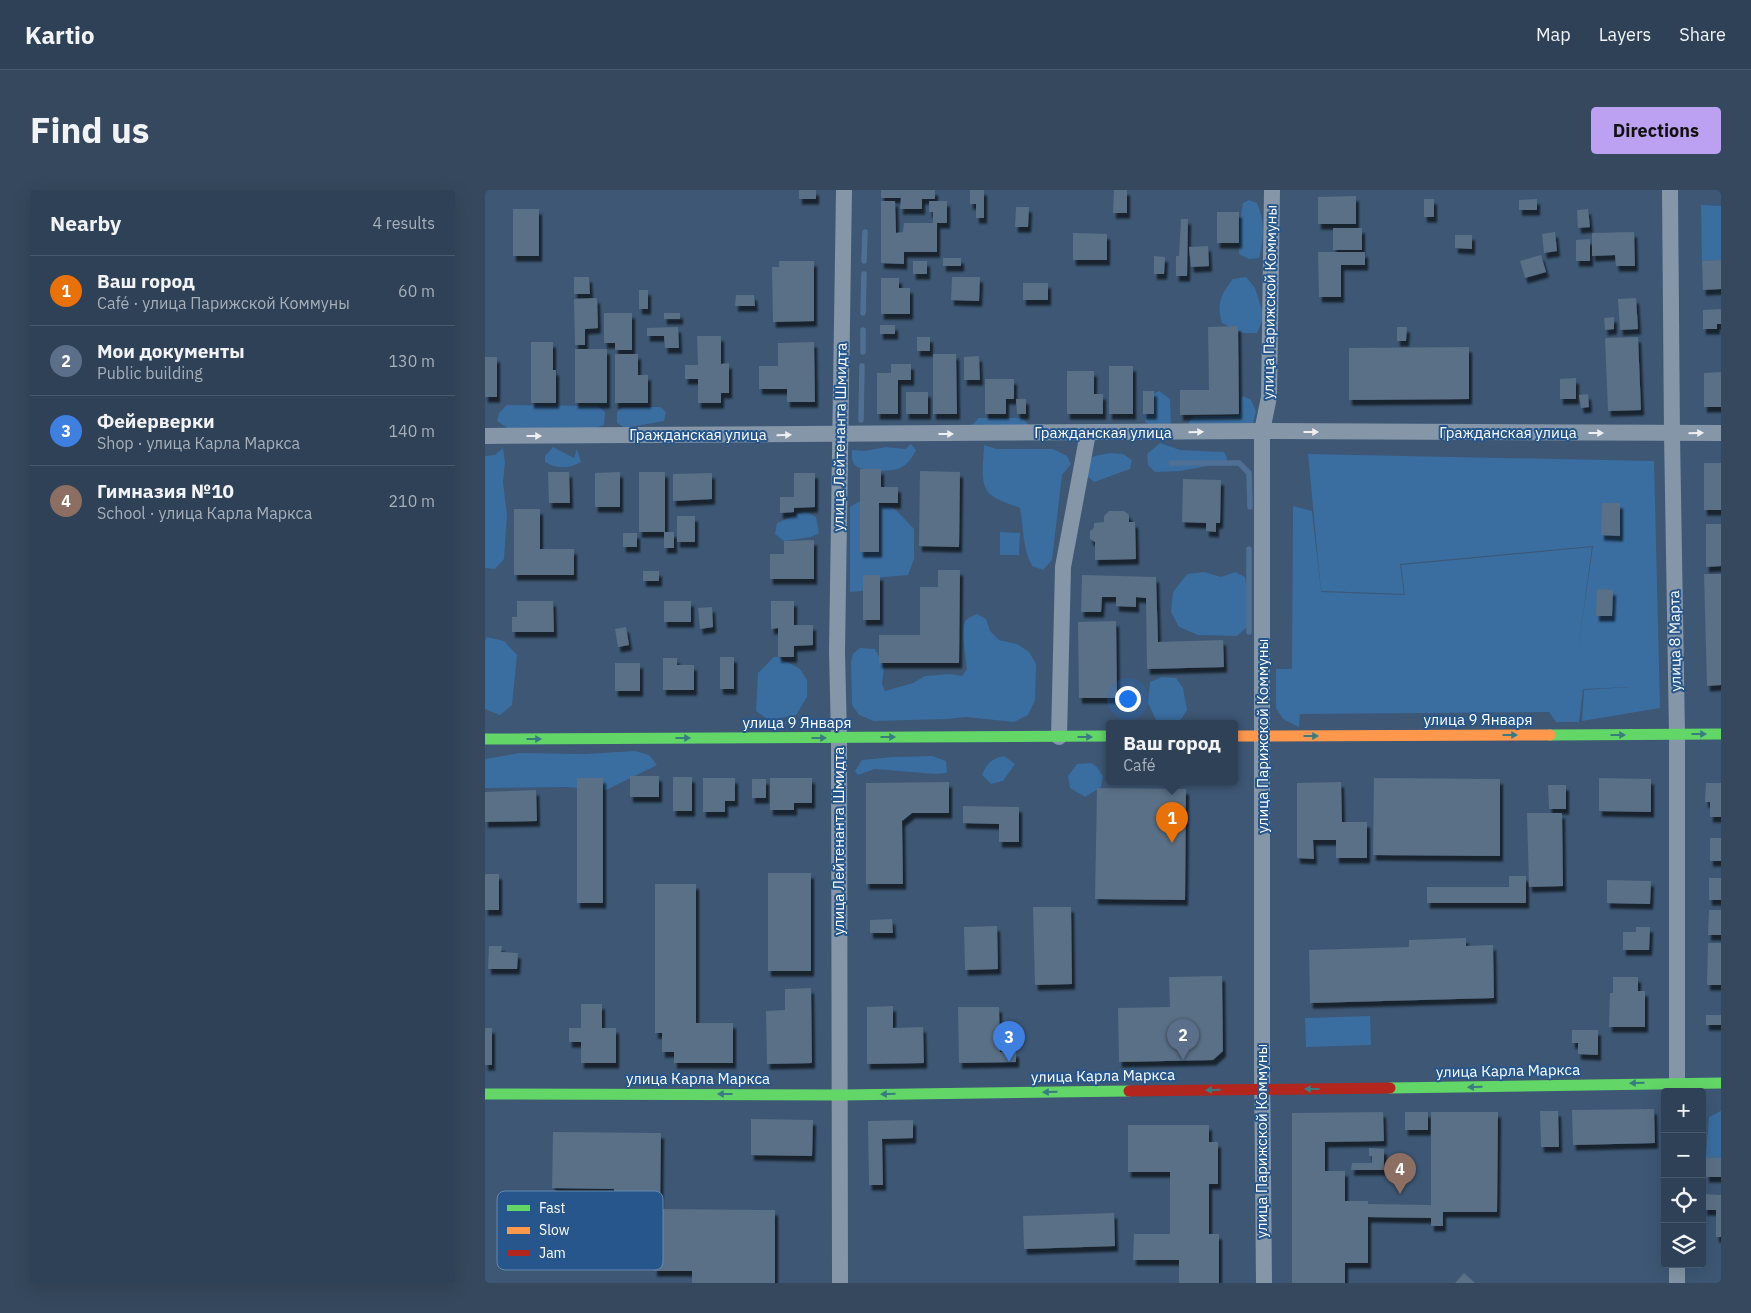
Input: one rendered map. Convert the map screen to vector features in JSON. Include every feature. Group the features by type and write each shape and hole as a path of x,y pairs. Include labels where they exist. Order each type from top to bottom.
{"street":[{"name":"улица Лейтенанта Шмидта","path":"840,1283 841,1095 837,652 844,190"},
{"name":"улица Парижской Коммуны","path":"1264,1283 1262,1089 1262,431 1269,397 1272,190"},
{"name":"улица 8 Марта","path":"1670,190 1677,734 1677,1087"},
{"name":"Гражданская улица","path":"485,436 1262,431 1721,433"},
{"path":"1059,737 1063,567 1088,433"},
{"name":"улица 9 Января","path":"1238,736 1721,734"},
{"name":"улица 9 Января","path":"485,739 1106,736"},
{"name":"улица Карла Маркса","path":"485,1094 841,1095 1262,1089 1677,1087 1721,1083"},
{"path":"1677,1268 1677,1283"}],"shaded area":[{"path":"1249,200 1257,203 1263,230 1259,258 1249,259 1239,254 1240,222 1243,203"},
{"path":"1701,205 1721,206 1721,260 1702,261"},
{"path":"1246,277 1255,288 1264,316 1257,333 1243,333 1222,323 1220,316 1220,304 1225,289 1233,279"},
{"path":"1159,391 1170,399 1171,425 1160,432 1145,422 1144,399"},
{"path":"1243,396 1251,400 1256,411 1253,424 1190,427 1189,422 1194,416 1236,416 1241,412 1241,399"},
{"path":"507,405 598,406 605,412 604,425 584,432 514,432 497,421 499,413"},
{"path":"623,407 660,407 666,412 664,421 625,428 617,423 617,412"},
{"path":"979,418 1022,418 1030,426 972,425"},
{"path":"1160,443 1180,450 1224,452 1227,458 1225,463 1180,471 1155,472 1148,465 1147,454"},
{"path":"911,444 916,450 905,465 900,468 877,471 863,469 855,465 852,460 852,450 865,451 886,447 905,449"},
{"path":"984,445 997,449 1053,449 1067,456 1071,464 1062,475 1052,560 1043,570 1032,566 1029,559 1025,545 1020,508 997,499 987,491 984,485"},
{"path":"553,447 574,458 577,449 581,462 563,467 545,462 545,456"},
{"path":"503,448 505,462 503,482 507,515 504,559 495,569 485,568 485,456 495,455"},
{"path":"1110,453 1123,454 1132,460 1130,469 1094,482 1083,472 1087,462 1092,457"},
{"path":"1308,454 1654,461 1660,708 1582,721 1584,690 1630,687 1583,689 1579,722 1556,722 1549,712 1300,714 1299,727 1283,719 1276,708 1276,669 1292,669 1293,506 1312,511 1321,592 1405,595 1401,565 1592,547 1578,650 1593,546 1400,564 1404,594 1321,591"},
{"path":"860,501 894,508 914,529 914,559 908,575 872,578 862,591 850,592 850,507"},
{"path":"805,511 816,517 819,533 811,537 784,541 775,534 777,523"},
{"path":"1000,532 1020,533 1019,555 1000,555"},
{"path":"1204,572 1221,577 1235,572 1245,577 1250,611 1247,627 1237,636 1198,635 1179,627 1171,612 1173,592 1187,574"},
{"path":"977,614 986,619 990,631 999,640 1017,644 1029,652 1036,664 1035,700 1028,715 1014,722 966,717 874,721 859,715 852,705 851,662 853,654 860,648 875,649 884,666 882,684 885,691 913,683 925,676 950,674 962,676 967,669 963,636 964,624 967,619"},
{"path":"487,637 504,641 517,655 512,705 500,715 485,709 485,640"},
{"path":"774,657 778,657 800,669 807,680 807,697 796,715 769,720 756,711 758,673"},
{"path":"1162,677 1176,678 1183,688 1187,710 1181,720 1156,720 1148,703 1150,682"},
{"path":"635,751 649,755 657,765 606,790 566,787 485,788 485,759 520,753 585,754"},
{"path":"932,756 946,761 947,773 934,774 875,769 858,775 855,771 862,760"},
{"path":"1004,756 1015,764 1003,781 991,784 982,775 993,760"},
{"path":"1091,763 1096,766 1103,776 1101,787 1085,797 1070,788 1068,776 1077,764"},
{"path":"1370,1016 1371,1045 1306,1047 1305,1018"},
{"path":"1721,1111 1721,1158 1706,1157 1709,1117"}],"building":[{"path":"799,190 816,190 816,199 799,199"},
{"path":"881,190 935,190 935,199 922,199 922,209 900,209 901,198 881,198"},
{"path":"970,190 984,190 984,218 976,218 976,204 970,204"},
{"path":"1114,190 1127,190 1127,213 1113,213"},
{"path":"1356,196 1356,224 1318,224 1318,197"},
{"path":"1424,199 1434,199 1434,217 1424,217"},
{"path":"1537,199 1537,210 1519,210 1519,200"},
{"path":"881,201 895,201 896,233 903,232 904,223 933,223 933,212 929,212 929,201 947,201 947,223 937,223 937,252 904,252 904,264 881,263"},
{"path":"1016,207 1029,207 1028,227 1015,227"},
{"path":"513,209 539,209 539,256 513,256"},
{"path":"1588,209 1590,227 1578,228 1577,210"},
{"path":"1217,212 1239,212 1239,243 1217,243"},
{"path":"1181,219 1188,219 1187,276 1176,276 1176,256 1179,256"},
{"path":"1333,228 1362,228 1362,250 1333,250"},
{"path":"1555,232 1557,251 1544,253 1542,234"},
{"path":"1634,232 1635,266 1616,266 1615,255 1592,256 1592,233"},
{"path":"1073,233 1107,234 1107,260 1073,260"},
{"path":"1455,235 1472,235 1472,249 1455,248"},
{"path":"1590,239 1590,261 1576,261 1576,240"},
{"path":"1208,246 1209,266 1191,267 1189,247"},
{"path":"1318,252 1365,252 1365,265 1341,265 1341,297 1319,297"},
{"path":"1541,255 1546,272 1525,278 1520,261"},
{"path":"1154,256 1165,257 1164,274 1154,274"},
{"path":"943,258 961,258 961,266 943,266"},
{"path":"1721,260 1721,289 1703,290 1702,261"},
{"path":"779,261 814,261 814,321 773,322 772,267 779,267"},
{"path":"913,261 927,261 927,274 913,274"},
{"path":"574,277 589,277 590,294 574,294"},
{"path":"952,277 980,277 979,301 951,300"},
{"path":"881,278 899,278 899,288 910,288 910,314 881,314"},
{"path":"1023,283 1048,283 1048,300 1023,300"},
{"path":"639,290 648,290 648,309 639,309"},
{"path":"736,295 754,295 755,306 735,306"},
{"path":"597,298 598,328 585,329 585,345 575,345 574,299"},
{"path":"1636,298 1638,329 1620,330 1618,299"},
{"path":"1721,309 1721,324 1717,324 1717,329 1703,329 1703,310"},
{"path":"604,313 632,313 632,350 615,350 615,343 604,343"},
{"path":"664,313 680,313 680,319 664,319"},
{"path":"1614,317 1614,329 1605,330 1604,318"},
{"path":"880,325 895,325 895,334 880,334"},
{"path":"1238,326 1239,414 1180,415 1180,390 1209,390 1208,327"},
{"path":"678,327 679,348 665,348 664,336 647,336 647,328"},
{"path":"1397,327 1407,327 1406,341 1397,341"},
{"path":"697,336 721,336 721,364 729,363 729,393 721,393 721,403 698,403 698,379 685,379 685,365 698,365"},
{"path":"917,337 930,337 930,351 917,351"},
{"path":"1638,337 1641,410 1608,411 1605,338"},
{"path":"531,342 553,342 553,370 556,370 556,403 531,403"},
{"path":"814,342 815,402 787,402 787,389 759,389 759,366 778,366 778,343"},
{"path":"1469,347 1469,399 1349,400 1349,348"},
{"path":"575,349 607,349 607,403 575,403"},
{"path":"615,354 638,354 638,375 648,375 648,403 615,403"},
{"path":"933,354 956,354 957,414 933,414"},
{"path":"979,356 980,380 964,380 964,357"},
{"path":"485,357 497,357 497,397 485,397"},
{"path":"891,364 911,364 911,380 898,380 898,414 877,414 877,373 891,373"},
{"path":"1109,366 1133,366 1133,414 1109,414"},
{"path":"1067,371 1094,371 1094,394 1103,394 1103,414 1067,414"},
{"path":"1721,372 1721,407 1704,407 1704,373"},
{"path":"1576,378 1576,399 1560,399 1560,379"},
{"path":"985,379 1014,379 1014,399 1006,399 1006,414 985,414"},
{"path":"1143,391 1154,391 1154,414 1143,414"},
{"path":"906,392 928,392 928,414 906,414"},
{"path":"1588,394 1589,407 1581,408 1579,395"},
{"path":"1016,399 1026,399 1026,414 1017,414"},
{"path":"1704,463 1721,463 1721,510 1704,510"},
{"path":"860,469 881,469 881,487 898,487 898,503 879,503 879,552 860,552"},
{"path":"920,471 960,472 959,547 919,546"},
{"path":"548,472 569,472 570,503 549,503"},
{"path":"620,472 620,507 595,507 595,473"},
{"path":"639,472 665,472 665,532 639,532"},
{"path":"712,473 712,499 673,501 673,474"},
{"path":"794,473 815,473 815,507 794,508 794,512 780,513 780,497 794,497"},
{"path":"1183,479 1221,480 1220,523 1216,523 1216,532 1206,531 1206,523 1182,522"},
{"path":"1602,503 1620,503 1620,536 1601,535"},
{"path":"514,509 540,509 540,549 574,549 574,575 514,575"},
{"path":"1109,511 1124,511 1129,515 1129,522 1135,522 1136,559 1095,560 1095,542 1090,539 1090,531 1094,528 1094,523 1104,522 1104,516"},
{"path":"677,516 695,516 695,542 677,542"},
{"path":"1706,524 1721,524 1721,566 1706,567"},
{"path":"664,532 674,532 674,548 664,548"},
{"path":"623,533 637,533 637,547 623,547"},
{"path":"814,540 814,579 770,579 770,554 784,554 784,541"},
{"path":"938,570 960,570 959,663 879,663 879,635 920,635 920,587 938,587"},
{"path":"643,571 659,571 659,581 643,581"},
{"path":"1704,574 1721,574 1721,685 1707,686"},
{"path":"863,575 880,575 880,620 863,620"},
{"path":"1082,575 1156,577 1158,642 1223,640 1224,667 1147,669 1146,598 1136,597 1136,607 1116,606 1116,597 1102,597 1101,612 1081,612"},
{"path":"1597,589 1613,590 1612,616 1596,616"},
{"path":"517,601 553,601 554,632 512,632 512,617 517,617"},
{"path":"664,601 691,601 691,622 664,622"},
{"path":"771,601 794,601 794,625 813,625 813,645 794,646 794,657 778,657 778,628 771,629"},
{"path":"712,607 713,627 700,629 698,608"},
{"path":"1116,621 1117,698 1079,698 1078,622"},
{"path":"626,627 629,645 618,647 615,629"},
{"path":"720,657 734,657 734,689 720,689"},
{"path":"663,658 677,658 677,665 694,665 694,690 663,690"},
{"path":"615,663 640,663 640,691 615,691"},
{"path":"630,776 659,776 659,797 630,797"},
{"path":"673,777 692,777 692,811 673,811"},
{"path":"577,778 603,778 603,903 577,903"},
{"path":"703,778 735,778 735,801 725,801 725,812 703,812"},
{"path":"770,778 812,778 812,803 794,803 794,810 770,810"},
{"path":"1374,778 1500,779 1500,856 1373,855"},
{"path":"1599,778 1651,779 1651,812 1599,811"},
{"path":"752,779 766,779 766,798 752,798"},
{"path":"949,782 949,813 912,813 902,821 903,884 866,884 866,783"},
{"path":"1341,782 1342,822 1367,822 1367,858 1336,858 1336,840 1313,840 1314,859 1297,858 1297,783"},
{"path":"1706,783 1721,783 1721,817 1710,817 1710,802 1705,802"},
{"path":"1548,785 1566,785 1566,809 1549,809"},
{"path":"1097,788 1186,789 1185,900 1095,899"},
{"path":"536,790 537,821 485,822 485,792"},
{"path":"963,806 1019,807 1019,842 999,842 999,824 963,823"},
{"path":"1527,813 1562,813 1563,886 1529,887"},
{"path":"1710,838 1721,838 1721,861 1710,861"},
{"path":"768,873 811,873 811,971 768,971"},
{"path":"485,874 499,874 499,910 485,910"},
{"path":"1509,876 1526,876 1526,903 1427,903 1427,887 1509,887"},
{"path":"1709,878 1721,878 1721,900 1709,900"},
{"path":"1607,880 1651,881 1650,904 1607,903"},
{"path":"655,884 696,884 696,1023 733,1023 733,1063 674,1063 674,1052 662,1052 662,1033 655,1033"},
{"path":"1033,907 1071,907 1072,984 1035,985"},
{"path":"1709,910 1721,910 1721,935 1708,935"},
{"path":"892,919 893,933 870,933 870,920"},
{"path":"997,926 998,969 965,970 964,927"},
{"path":"1636,927 1650,927 1649,950 1623,950 1623,932 1636,932"},
{"path":"1466,938 1466,946 1493,945 1494,998 1310,1003 1309,950 1409,947 1409,940"},
{"path":"1708,943 1721,943 1721,985 1707,985"},
{"path":"489,946 502,946 501,952 518,953 517,969 488,969"},
{"path":"1222,976 1223,1051 1213,1060 1119,1062 1118,1008 1170,1007 1169,977"},
{"path":"1613,977 1638,977 1638,991 1645,991 1645,1027 1609,1027 1610,993 1613,993"},
{"path":"811,988 812,1063 767,1064 766,1011 785,1010 785,989"},
{"path":"581,1004 602,1004 602,1028 616,1028 616,1063 581,1063 581,1042 569,1042 569,1028 581,1028"},
{"path":"893,1006 893,1028 923,1027 924,1063 867,1064 867,1007"},
{"path":"958,1007 999,1007 1000,1052 1016,1052 1016,1062 959,1063"},
{"path":"1706,1015 1721,1015 1721,1025 1706,1025"},
{"path":"485,1028 492,1028 492,1065 485,1065"},
{"path":"1572,1030 1598,1030 1598,1055 1578,1054 1578,1043 1572,1043"},
{"path":"1654,1109 1655,1143 1573,1145 1572,1110"},
{"path":"1540,1111 1558,1111 1559,1147 1541,1147"},
{"path":"1383,1112 1384,1141 1325,1142 1325,1171 1345,1171 1345,1201 1368,1201 1368,1204 1431,1205 1431,1112 1498,1112 1497,1212 1443,1212 1443,1226 1431,1226 1431,1218 1368,1217 1368,1263 1345,1263 1345,1283 1292,1283 1292,1113"},
{"path":"1405,1112 1428,1112 1428,1130 1405,1130"},
{"path":"751,1119 813,1120 812,1156 751,1155"},
{"path":"913,1120 913,1138 882,1139 883,1185 869,1185 868,1121"},
{"path":"1128,1125 1209,1125 1209,1142 1218,1142 1218,1184 1209,1184 1209,1234 1219,1234 1219,1283 1179,1283 1179,1260 1133,1260 1134,1234 1170,1234 1170,1172 1128,1172"},
{"path":"553,1132 661,1133 660,1191 552,1188"},
{"path":"1369,1148 1384,1149 1384,1170 1351,1170 1352,1163 1372,1163 1372,1156 1369,1156"},
{"path":"1706,1157 1721,1158 1721,1177 1706,1177"},
{"path":"1706,1194 1721,1195 1721,1237 1716,1237 1716,1210 1706,1210"},
{"path":"663,1209 775,1210 775,1283 692,1283 692,1271 654,1271 663,1270"},
{"path":"1114,1213 1115,1246 1024,1249 1023,1216"},
{"path":"1464,1273 1475,1283 1455,1283"}],"waterway":[{"path":"864,261 865,232"},
{"path":"863,313 864,274"},
{"path":"863,330 863,352"},
{"path":"861,420 862,366"},
{"path":"1171,463 1239,463 1249,473 1250,507"},
{"path":"1249,549 1249,632"}],"traffic: fast":[{"path":"1550,735 1721,734"},
{"path":"485,739 1106,736"},
{"path":"1390,1088 1721,1083"},
{"path":"485,1094 841,1095 1129,1091"}],"traffic: slow":[{"path":"1238,736 1550,735"}],"traffic: jam":[{"path":"1129,1091 1390,1088"}],"place":[{"name":"Ваш город","path":"1172,843"},
{"name":"Мои документы","path":"1183,1060"},
{"name":"Фейерверки","path":"1009,1062"},
{"name":"Гимназия №10","path":"1400,1194"}]}
